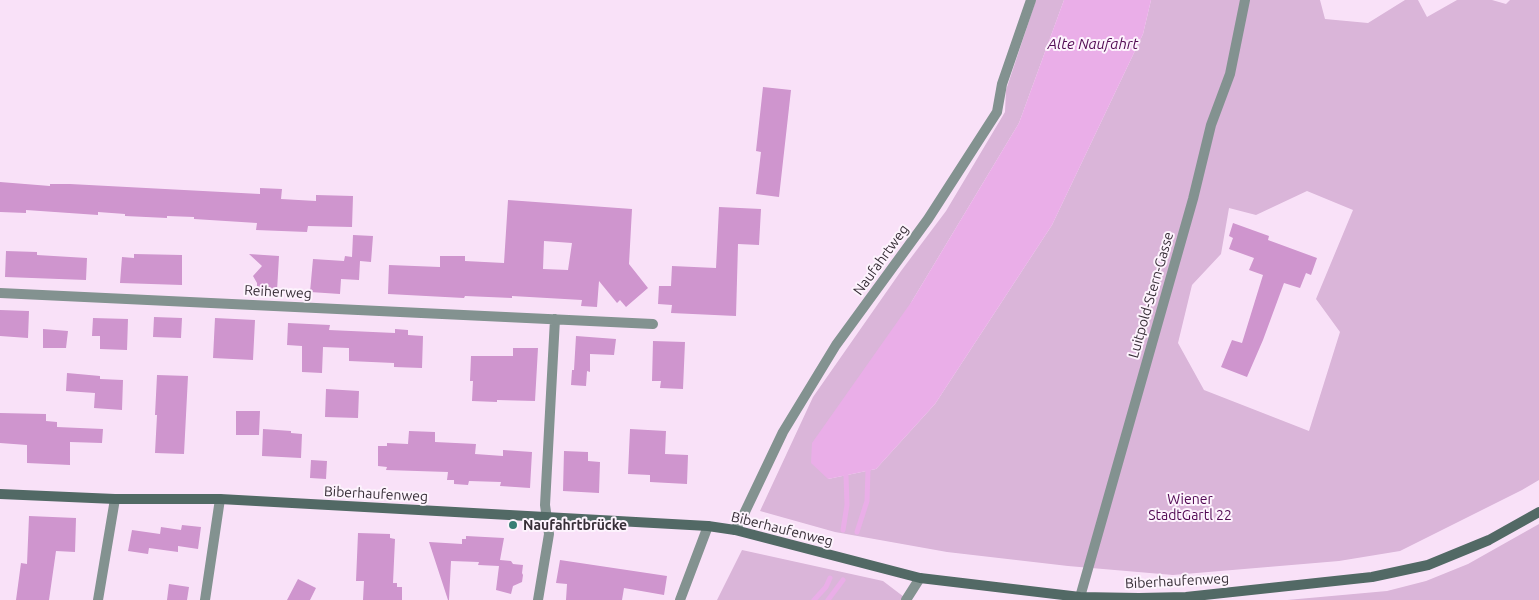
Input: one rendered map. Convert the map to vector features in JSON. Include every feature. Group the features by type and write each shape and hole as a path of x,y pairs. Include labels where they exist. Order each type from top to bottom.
{"main road":[{"name":"Biberhaufenweg","path":"0,494 115,499 220,500 708,526 735,530 920,578 1080,597 1139,598 1186,597 1372,577 1428,564 1489,540 1539,512"}],"street":[{"name":"Naufahrtweg","path":"735,530 783,432 836,345 928,219 997,112 1002,84 1032,0"},
{"name":"Luitpold-Stern-Gasse","path":"1080,597 1193,199 1211,125 1230,74 1245,0"},
{"name":"Reiherweg","path":"0,293 652,324"},
{"path":"538,600 549,534 545,505 556,319"},
{"path":"98,600 115,499"},
{"path":"205,600 220,500"},
{"path":"680,600 708,526"},
{"path":"906,600 920,578"}],"green space":[{"name":"Wiener StadtGartl 22","path":"1036,0 1064,0 1019,123 912,301 828,479 876,469 935,404 1052,225 1143,34 1151,0 1320,0 1325,19 1368,23 1405,0 1418,0 1427,17 1457,0 1492,0 1506,4 1510,0 1539,0 1539,480 1400,551 1339,561 1173,575 1068,566 947,552 835,532 760,511 813,397 901,271 946,211 1005,112 1006,90","holes":["1307,191 1353,210 1316,299 1340,332 1309,431 1204,390 1178,343 1192,285 1221,254 1229,208 1256,215"]},
{"path":"1539,524 1539,600 1287,600 1387,591 1426,581 1468,564"},
{"path":"742,550 883,581 908,600 717,600"}],"water":[{"name":"Alte Naufahrt","path":"1064,0 1151,0 1143,34 1052,225 935,404 876,469 828,479 811,463 812,443 912,301 1019,123"}],"building":[{"path":"763,87 791,90 779,197 756,194 761,152 756,151"},
{"path":"0,182 50,186 50,184 70,184 260,194 260,188 282,189 281,199 316,201 316,195 353,196 352,227 308,226 307,232 256,230 257,223 194,219 194,217 167,216 167,218 125,216 125,214 98,212 98,215 26,210 26,213 0,212"},
{"path":"508,200 632,209 629,264 648,288 626,307 620,300 617,303 599,281 597,307 581,306 582,300 512,296 512,298 465,296 464,298 388,294 389,265 440,267 440,256 465,256 465,261 504,263","holes":["544,241 572,243 568,270 543,269"]},
{"path":"719,207 761,209 759,245 738,244 736,316 671,313 672,305 658,304 659,286 671,286 672,266 716,268"},
{"path":"1233,223 1269,236 1268,240 1317,258 1311,275 1306,273 1300,288 1284,283 1247,377 1221,367 1232,340 1242,343 1263,275 1249,270 1254,258 1229,249 1233,238 1229,236"},
{"path":"353,235 373,236 371,262 360,261 359,280 341,279 340,294 310,292 313,259 344,261 345,256 352,257"},
{"path":"6,251 37,252 37,255 87,258 86,280 5,277"},
{"path":"134,254 182,255 182,285 120,283 122,257 134,258"},
{"path":"249,254 279,256 277,291 257,290 257,283 253,276 262,266"},
{"path":"0,310 29,311 28,338 0,336"},
{"path":"154,317 182,318 181,338 153,337"},
{"path":"93,318 128,319 127,350 100,349 100,336 92,336"},
{"path":"215,318 255,320 253,360 213,358"},
{"path":"288,323 330,325 329,330 395,333 395,329 408,330 408,335 423,336 422,368 394,367 394,363 349,361 349,348 323,347 322,373 302,372 302,346 287,345"},
{"path":"43,329 68,331 66,348 43,348"},
{"path":"576,336 616,339 614,355 590,354 590,372 587,371 586,386 571,385"},
{"path":"653,341 685,342 683,389 660,388 661,381 652,381"},
{"path":"513,348 538,348 535,401 472,401 473,381 470,381 471,356 513,356"},
{"path":"67,373 100,376 100,379 123,380 122,410 94,408 95,393 66,391"},
{"path":"157,375 188,376 184,454 155,453"},
{"path":"326,389 359,391 358,418 325,417"},
{"path":"236,411 260,411 259,435 236,435"},
{"path":"0,413 46,414 46,421 57,422 57,427 103,429 102,443 70,442 70,465 27,463 27,445 0,443"},
{"path":"263,429 291,431 291,433 302,434 301,458 262,456"},
{"path":"630,429 666,431 665,454 688,455 687,484 650,482 650,475 628,474"},
{"path":"409,431 435,432 435,442 476,444 475,454 503,456 503,450 532,452 530,488 500,486 501,482 469,481 468,485 454,484 454,480 447,480 448,472 386,470 387,467 378,466 378,446 387,446 387,443 408,444"},
{"path":"564,451 588,452 588,461 600,462 599,493 563,491"},
{"path":"311,460 327,461 326,479 310,478"},
{"path":"29,516 76,518 75,552 56,551 49,600 16,600 21,563 27,564"},
{"path":"182,525 201,527 198,549 178,546 178,552 149,548 148,554 128,551 132,530 160,534 161,527 181,530"},
{"path":"358,533 390,534 390,538 395,539 393,583 397,583 397,587 402,587 402,600 363,600 364,581 356,581"},
{"path":"466,536 504,538 500,560 523,565 522,582 513,586 511,594 496,590 499,566 478,565 479,562 451,561 448,600 429,542 462,544 462,539 466,539"},
{"path":"560,560 667,576 664,595 624,588 622,600 566,600 567,584 556,583"},
{"path":"298,579 316,588 310,600 287,600"},
{"path":"169,584 189,587 187,600 167,600"}],"waterway":[{"path":"857,532 867,501 868,470"},
{"path":"843,530 847,505 846,475"},
{"path":"814,600 826,587 830,578"},
{"path":"828,600 843,580"}],"place":[{"name":"Naufahrtbrücke","path":"513,525"}]}
